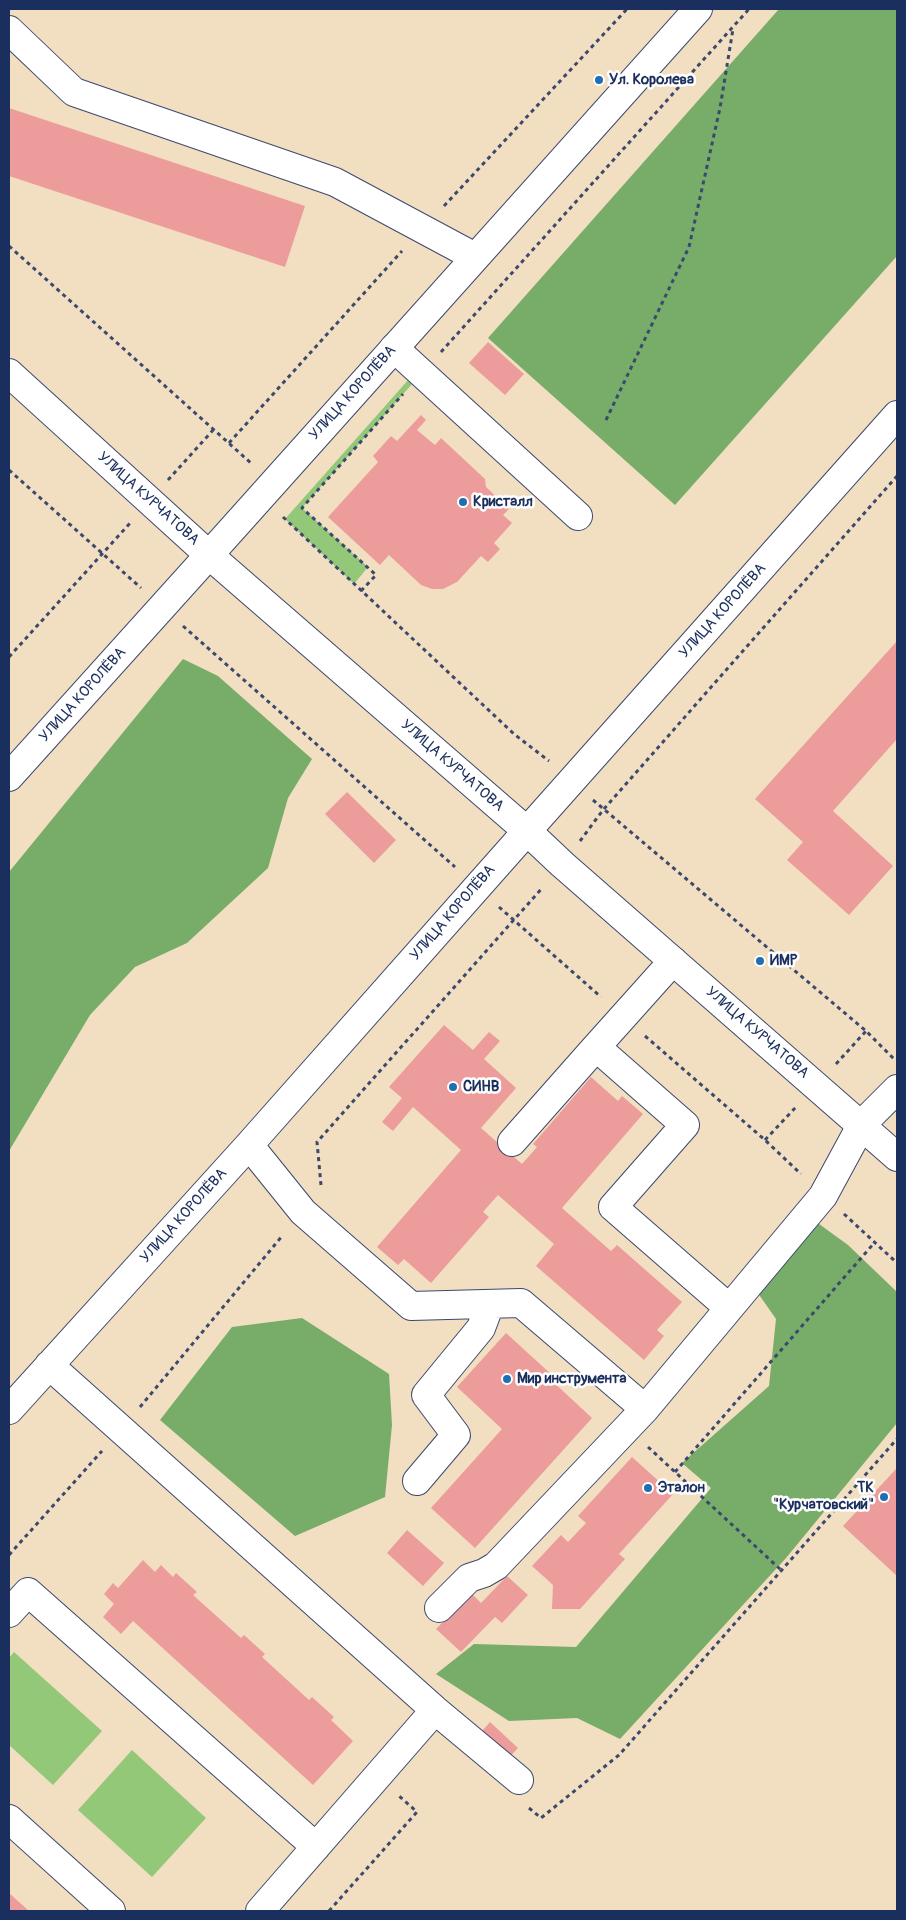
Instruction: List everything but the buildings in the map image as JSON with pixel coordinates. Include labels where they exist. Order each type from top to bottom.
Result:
[{"type":"main road","name":"УЛИЦА КОРОЛЁВА","points":[[9,777],[698,9]]},
{"type":"main road","points":[[9,30],[74,92],[335,182],[475,257]]},
{"type":"main road","points":[[394,348],[578,516]]},
{"type":"main road","name":"УЛИЦА КУРЧАТОВА","points":[[9,373],[209,555],[862,1124],[897,1157]]},
{"type":"main road","name":"УЛИЦА КОРОЛЁВА","points":[[9,1410],[249,1145],[897,415]]},
{"type":"main road","points":[[512,1142],[673,961]]},
{"type":"main road","points":[[596,1047],[685,1125],[613,1206],[729,1308]]},
{"type":"main road","points":[[439,1608],[469,1578],[484,1573],[496,1566],[636,1419],[823,1196],[862,1124],[897,1089]]},
{"type":"main road","points":[[249,1145],[303,1212],[411,1306],[521,1303],[636,1419]]},
{"type":"main road","points":[[417,1482],[456,1435],[426,1395],[482,1328],[490,1304]]},
{"type":"main road","points":[[49,1365],[120,1431],[435,1710],[519,1780]]},
{"type":"main road","points":[[9,1613],[28,1592],[316,1847]]},
{"type":"main road","points":[[260,1911],[435,1710]]},
{"type":"main road","points":[[9,1819],[111,1911]]},
{"type":"path","points":[[361,591],[376,575],[302,508],[749,9]]},
{"type":"path","points":[[606,420],[689,247],[720,108],[733,26]]},
{"type":"path","points":[[9,246],[250,461],[266,491],[285,519],[514,734],[572,780],[603,810],[866,1031],[897,1062]]},
{"type":"path","points":[[9,470],[514,921],[765,1140],[823,1196],[897,1262]]},
{"type":"path","points":[[9,1555],[120,1431],[321,1192],[317,1142],[514,921],[562,864],[603,810],[897,476]]},
{"type":"path","points":[[9,657],[104,554]]},
{"type":"path","points":[[675,1472],[875,1242]]},
{"type":"path","points":[[636,1419],[675,1472],[782,1570]]},
{"type":"path","points":[[526,1806],[541,1818],[619,1755],[897,1439]]},
{"type":"path","points":[[329,1911],[417,1812],[377,1777]]},
{"type":"green space","points":[[779,9],[897,9],[897,256],[675,505],[488,338]]},
{"type":"green space","points":[[409,379],[413,383],[302,508],[368,567],[354,584],[285,519]]},
{"type":"green space","points":[[183,659],[218,676],[312,759],[288,798],[268,868],[187,943],[135,967],[90,1015],[9,1151],[9,872]]},
{"type":"green space","points":[[815,1221],[848,1245],[897,1292],[897,1423],[786,1558],[620,1739],[577,1718],[509,1721],[436,1674],[474,1644],[576,1647],[711,1488],[682,1463],[769,1386],[776,1319],[753,1286]]},
{"type":"green space","points":[[302,1318],[389,1374],[392,1425],[385,1497],[295,1536],[160,1420],[232,1327]]},
{"type":"green space","points":[[14,1652],[102,1731],[53,1785],[9,1745],[9,1658]]},
{"type":"green space","points":[[132,1750],[206,1818],[152,1877],[78,1810]]},
{"type":"place","name":"Ул. Королева","points":[[599,80]]},
{"type":"place","name":"Кристалл","points":[[463,502]]},
{"type":"place","name":"ИМР","points":[[760,961]]},
{"type":"place","name":"СИНВ","points":[[453,1087]]},
{"type":"place","name":"Мир инструмента","points":[[507,1379]]},
{"type":"place","name":"Эталон","points":[[648,1488]]},
{"type":"place","name":"ТК \"Курчатовский\"","points":[[884,1497]]}]
